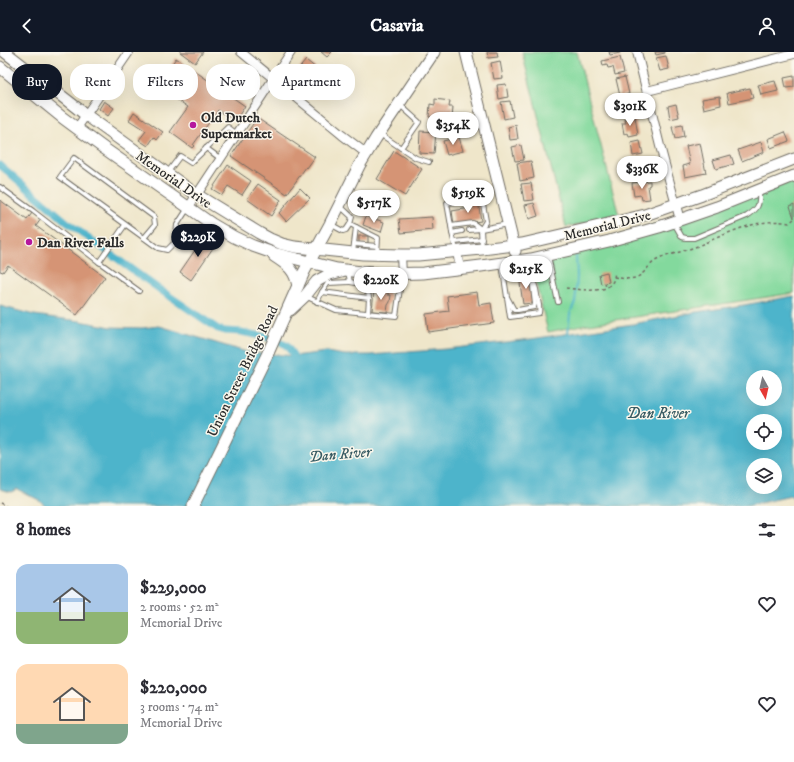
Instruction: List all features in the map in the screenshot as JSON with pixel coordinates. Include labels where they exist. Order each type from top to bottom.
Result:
[{"type":"main road","name":"Memorial Drive","points":[[5,52],[86,116],[197,195],[270,239],[295,247],[377,250],[401,255],[418,255],[456,247],[482,244],[513,245],[595,228],[645,215],[676,205],[794,159]]},
{"type":"main road","name":"Union Street Bridge Road","points":[[193,506],[286,314],[309,263],[340,206],[359,166],[379,133],[434,52]]},
{"type":"main road","points":[[466,52],[513,245],[520,260]]},
{"type":"main road","name":"Memorial Drive","points":[[0,67],[77,128],[212,224],[253,246],[348,274],[423,274],[548,255],[615,239],[677,221],[717,207],[794,176]]},
{"type":"main road","points":[[266,250],[288,265],[293,271],[298,286]]},
{"type":"main road","points":[[286,314],[323,276],[330,274],[348,274]]},
{"type":"street","points":[[77,128],[129,52]]},
{"type":"street","points":[[241,52],[268,74]]},
{"type":"street","points":[[283,64],[291,52]]},
{"type":"street","points":[[637,52],[676,205],[677,221]]},
{"type":"street","points":[[647,91],[794,54]]},
{"type":"street","points":[[188,208],[268,86]]},
{"type":"street","points":[[300,100],[367,154]]},
{"type":"street","points":[[456,247],[460,269]]},
{"type":"street","points":[[401,255],[402,274]]},
{"type":"lane","points":[[399,104],[419,122],[402,148]]},
{"type":"lane","points":[[167,174],[180,156],[191,163],[228,127],[237,134]]},
{"type":"lane","points":[[379,133],[416,158],[429,162]]},
{"type":"lane","points":[[206,148],[220,159]]},
{"type":"lane","points":[[144,238],[155,225],[154,217],[74,158],[60,177],[125,225],[158,248],[167,250],[175,242],[177,225],[188,208]]},
{"type":"lane","points":[[0,187],[139,291]]},
{"type":"lane","points":[[677,221],[682,237],[694,238],[754,212],[760,201],[759,190]]},
{"type":"lane","points":[[456,247],[447,203],[482,198],[486,221],[481,228],[482,244]]},
{"type":"lane","points":[[330,224],[343,231],[346,230],[350,224],[352,217],[340,206]]},
{"type":"lane","points":[[451,226],[473,223],[481,228]]},
{"type":"lane","points":[[350,224],[378,238],[377,250]]},
{"type":"lane","points":[[469,230],[508,224]]},
{"type":"lane","points":[[99,262],[125,225]]},
{"type":"lane","points":[[353,249],[356,227]]},
{"type":"lane","points":[[452,233],[462,231]]},
{"type":"lane","points":[[548,255],[558,302]]},
{"type":"lane","points":[[502,263],[510,317],[539,313],[540,306],[537,289],[532,276],[520,260]]},
{"type":"lane","points":[[317,302],[328,283],[348,274],[367,285],[369,298],[368,313]]},
{"type":"lane","points":[[305,296],[336,310],[396,316],[402,274]]},
{"type":"lane","points":[[506,295],[514,310],[534,307],[536,304],[532,276]]},
{"type":"lane","points":[[322,292],[369,298]]},
{"type":"path","points":[[614,277],[628,279],[634,278],[639,276],[656,261],[673,253],[694,248],[750,225],[772,222],[789,223],[794,219]]},
{"type":"path","points":[[566,288],[599,290],[606,288],[612,283],[615,272]]},
{"type":"path","points":[[605,283],[606,288]]},
{"type":"path","points":[[0,503],[6,506]]},
{"type":"green space","points":[[522,52],[577,52],[619,216],[566,227]]},
{"type":"green space","points":[[794,181],[794,293],[582,325],[548,332],[531,263]]},
{"type":"water","name":"Dan River","points":[[794,296],[794,499],[791,496],[746,506],[46,506],[39,500],[17,489],[11,492],[0,489],[0,306],[34,315],[111,327],[142,328],[159,326],[246,352],[294,356],[326,352],[345,355],[371,355],[446,349],[531,339],[633,324]]},
{"type":"building","points":[[180,52],[203,52],[195,63]]},
{"type":"building","points":[[321,52],[332,52],[327,57]]},
{"type":"building","points":[[487,52],[497,52],[498,57],[488,58]]},
{"type":"building","points":[[609,52],[620,52],[620,53],[610,55]]},
{"type":"building","points":[[655,52],[665,52],[665,53],[656,55]]},
{"type":"building","points":[[666,56],[669,69],[660,71],[656,58]]},
{"type":"building","points":[[620,57],[624,73],[615,75],[613,67],[608,68],[607,65],[603,66],[602,61]]},
{"type":"building","points":[[176,58],[185,64],[172,64]]},
{"type":"building","points":[[306,60],[311,64],[303,64]]},
{"type":"building","points":[[500,61],[503,78],[494,79],[491,63]]},
{"type":"building","points":[[198,73],[206,79],[206,100],[236,100],[245,106],[235,121],[218,110],[192,148],[170,132],[188,107],[178,100],[198,100]]},
{"type":"building","points":[[794,76],[794,87],[786,88],[784,78]]},
{"type":"building","points":[[625,77],[629,94],[620,96],[616,79]]},
{"type":"building","points":[[775,81],[778,91],[761,95],[758,85]]},
{"type":"building","points":[[506,84],[508,97],[499,99],[497,85]]},
{"type":"building","points":[[750,88],[753,98],[729,103],[727,93]]},
{"type":"building","points":[[720,96],[721,105],[704,109],[702,99]]},
{"type":"building","points":[[435,99],[450,101],[449,107],[453,107],[452,119],[429,117],[430,104],[435,105]]},
{"type":"building","points":[[629,100],[632,113],[622,114],[621,107],[617,108],[616,102]]},
{"type":"building","points":[[104,101],[114,108],[108,116],[99,109]]},
{"type":"building","points":[[510,101],[513,117],[504,119],[501,102]]},
{"type":"building","points":[[676,104],[679,117],[670,119],[668,106]]},
{"type":"building","points":[[134,112],[163,132],[157,140],[154,137],[148,146],[139,140],[146,131],[129,120]]},
{"type":"building","points":[[635,117],[638,135],[629,137],[628,133],[624,134],[622,123],[626,123],[625,119]]},
{"type":"building","points":[[257,118],[315,157],[287,194],[231,156]]},
{"type":"building","points":[[516,125],[518,139],[510,140],[508,127]]},
{"type":"building","points":[[682,125],[684,137],[675,139],[672,127]]},
{"type":"building","points":[[420,131],[436,132],[434,154],[419,153]]},
{"type":"building","points":[[785,132],[789,141],[771,148],[768,139]]},
{"type":"building","points":[[459,137],[463,151],[447,155],[443,141]]},
{"type":"building","points":[[640,141],[643,154],[633,156],[631,143]]},
{"type":"building","points":[[761,142],[764,152],[742,161],[738,150]]},
{"type":"building","points":[[700,143],[706,173],[685,177],[683,166],[690,164],[686,146]]},
{"type":"building","points":[[521,145],[524,160],[515,161],[512,147]]},
{"type":"building","points":[[394,151],[422,169],[405,196],[377,179]]},
{"type":"building","points":[[731,155],[734,164],[716,169],[713,160]]},
{"type":"building","points":[[644,159],[647,176],[638,178],[635,161]]},
{"type":"building","points":[[531,161],[534,178],[520,181],[517,163]]},
{"type":"building","points":[[228,165],[251,181],[242,195],[228,186],[222,195],[212,189]]},
{"type":"building","points":[[650,181],[650,185],[648,186],[650,199],[642,200],[641,195],[634,196],[632,183]]},
{"type":"building","points":[[531,183],[534,200],[524,201],[521,184]]},
{"type":"building","points":[[258,184],[281,200],[271,216],[247,199]]},
{"type":"building","points":[[300,188],[310,198],[286,221],[279,213]]},
{"type":"building","name":"Dan River Falls","points":[[0,200],[27,220],[32,213],[41,219],[36,226],[105,277],[77,315],[8,265],[3,272],[0,271]]},
{"type":"building","points":[[478,200],[481,221],[454,225],[452,211],[470,208],[469,201]]},
{"type":"building","points":[[534,203],[538,216],[529,219],[525,205]]},
{"type":"building","points":[[794,204],[794,218],[790,206]]},
{"type":"building","points":[[366,216],[384,222],[381,232],[363,225]]},
{"type":"building","points":[[432,217],[433,230],[401,233],[399,219]]},
{"type":"building","points":[[359,236],[368,236],[368,243],[359,243]]},
{"type":"building","points":[[204,237],[215,245],[191,280],[180,272]]},
{"type":"building","points":[[607,272],[609,282],[601,284],[599,274]]},
{"type":"building","points":[[528,275],[533,303],[523,304],[519,276]]},
{"type":"building","points":[[374,291],[388,292],[388,295],[391,295],[387,312],[372,311]]},
{"type":"building","points":[[477,292],[479,305],[491,303],[494,323],[428,332],[426,314],[449,311],[447,296]]},
{"type":"waterway","points":[[0,165],[68,223],[159,289],[218,329],[266,337],[286,345],[294,356]]},
{"type":"waterway","points":[[568,333],[570,314],[575,302],[576,294],[576,256]]},
{"type":"place","name":"Old Dutch Supermarket","points":[[193,125]]},
{"type":"place","name":"Dan River Falls","points":[[29,242]]}]
